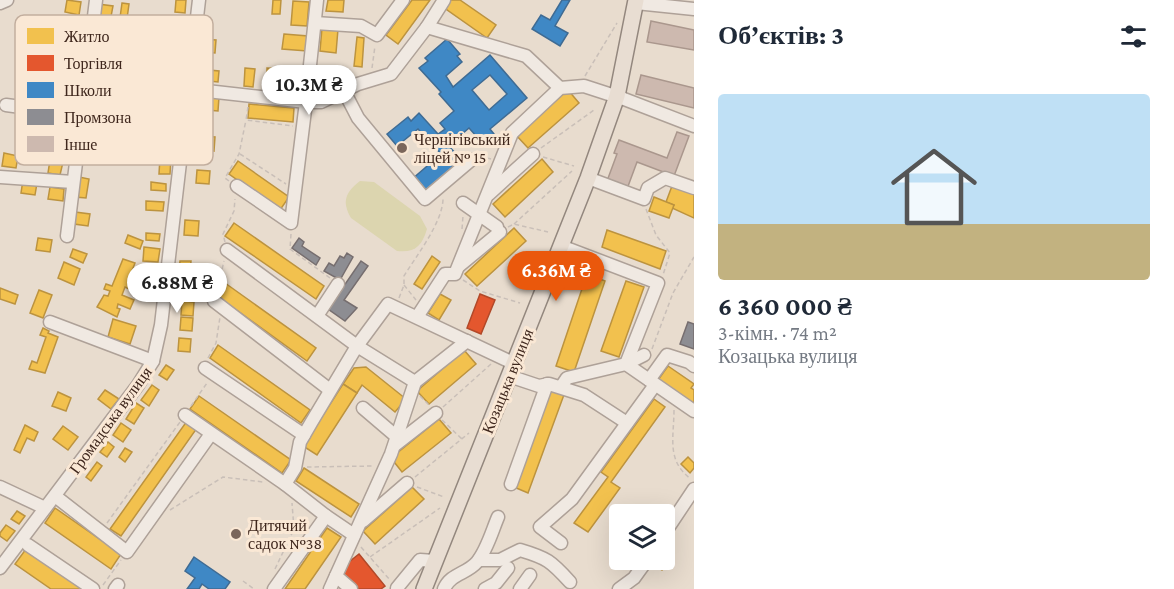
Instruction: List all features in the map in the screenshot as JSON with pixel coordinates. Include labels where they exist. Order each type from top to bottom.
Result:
[{"type":"main road","name":"Козацька вулиця","points":[[424,589],[588,178],[617,96],[636,2]]},
{"type":"street","points":[[0,3],[7,0]]},
{"type":"street","points":[[94,15],[96,0]]},
{"type":"street","name":"Громадська вулиця","points":[[197,15],[199,0]]},
{"type":"street","points":[[237,186],[291,223],[317,0]]},
{"type":"street","points":[[315,22],[361,26],[377,35],[403,0]]},
{"type":"street","points":[[213,91],[321,102],[391,74],[427,27],[444,0]]},
{"type":"street","points":[[636,2],[694,9]]},
{"type":"street","points":[[427,27],[526,56],[560,88]]},
{"type":"street","points":[[457,271],[512,133],[560,88],[585,86],[694,126]]},
{"type":"street","points":[[344,91],[357,118],[425,199],[471,160]]},
{"type":"street","points":[[6,105],[15,106]]},
{"type":"street","points":[[486,197],[533,154]]},
{"type":"street","points":[[68,236],[75,165]]},
{"type":"street","name":"Громадська вулиця","points":[[0,568],[138,385],[153,361],[161,325],[180,165]]},
{"type":"street","points":[[0,177],[73,182]]},
{"type":"street","points":[[588,178],[644,199],[648,188],[665,178],[693,184]]},
{"type":"street","points":[[420,313],[445,274],[457,271],[499,229],[463,203]]},
{"type":"street","points":[[561,246],[657,283],[626,364]]},
{"type":"street","points":[[227,250],[414,385]]},
{"type":"street","points":[[317,316],[338,284]]},
{"type":"street","points":[[217,303],[330,390]]},
{"type":"street","points":[[288,487],[300,442],[357,346],[388,304],[420,313],[539,386],[547,384],[584,395],[627,423]]},
{"type":"street","points":[[50,322],[153,361]]},
{"type":"street","points":[[330,589],[386,466],[414,385],[467,341]]},
{"type":"street","points":[[561,387],[567,378],[626,364],[644,355]]},
{"type":"street","points":[[561,543],[540,527],[572,499],[627,423],[667,355],[692,361]]},
{"type":"street","points":[[626,364],[650,384],[694,411]]},
{"type":"street","points":[[206,368],[304,435]]},
{"type":"street","points":[[511,483],[547,384]]},
{"type":"street","points":[[363,408],[396,441]]},
{"type":"street","points":[[396,441],[436,413]]},
{"type":"street","points":[[185,415],[326,516],[355,532]]},
{"type":"street","points":[[55,496],[127,552],[208,438]]},
{"type":"street","points":[[355,532],[407,483]]},
{"type":"street","points":[[0,488],[45,508]]},
{"type":"street","points":[[675,518],[694,489]]},
{"type":"street","points":[[274,589],[326,516]]},
{"type":"street","points":[[444,589],[447,582],[455,575],[479,560],[498,518]]},
{"type":"street","points":[[28,545],[93,589]]},
{"type":"street","points":[[479,560],[500,560],[520,550],[552,562],[570,582]]},
{"type":"street","points":[[397,588],[420,560],[434,561]]},
{"type":"street","points":[[485,589],[496,583],[508,567]]},
{"type":"street","points":[[619,589],[634,578],[640,570]]},
{"type":"street","points":[[520,589],[530,575]]},
{"type":"street","points":[[336,576],[351,589]]},
{"type":"path","points":[[578,87],[617,23]]},
{"type":"path","points":[[369,81],[377,35]]},
{"type":"path","points":[[101,532],[207,384],[206,368],[216,343],[220,321],[217,303],[227,250],[222,234],[234,211],[237,186],[225,178],[239,154],[249,95]]},
{"type":"path","points":[[533,154],[594,110]]},
{"type":"path","points":[[246,120],[303,127]]},
{"type":"path","points":[[239,154],[296,190]]},
{"type":"path","points":[[533,154],[574,166]]},
{"type":"path","points":[[471,160],[477,155],[501,161]]},
{"type":"path","points":[[499,229],[514,224],[572,171]]},
{"type":"path","points":[[396,308],[404,285],[404,276],[433,229],[443,205],[442,184]]},
{"type":"path","points":[[644,199],[656,235],[670,254],[664,274],[657,283]]},
{"type":"path","points":[[291,223],[290,249],[338,284]]},
{"type":"path","points":[[514,224],[548,232]]},
{"type":"path","points":[[644,355],[651,351],[673,293],[694,257]]},
{"type":"path","points":[[457,271],[480,291],[520,303]]},
{"type":"path","points":[[404,285],[420,313]]},
{"type":"path","points":[[436,413],[498,358]]},
{"type":"path","points":[[414,385],[436,413],[462,439]]},
{"type":"path","points":[[674,405],[674,456],[680,471],[694,481]]},
{"type":"path","points":[[407,483],[469,434]]},
{"type":"path","points":[[294,468],[386,466]]},
{"type":"path","points":[[166,512],[223,477],[264,482]]},
{"type":"path","points":[[274,572],[294,528],[288,487]]},
{"type":"path","points":[[370,557],[440,508]]},
{"type":"path","points":[[355,532],[370,557],[397,588]]},
{"type":"path","points":[[100,589],[127,552]]},
{"type":"path","points":[[243,581],[254,589]]},
{"type":"shaded area","points":[[360,181],[374,182],[420,216],[427,229],[423,240],[417,247],[409,251],[397,251],[351,218],[346,207],[346,197]]},
{"type":"building: Житло","points":[[67,0],[81,2],[79,15],[65,12]]},
{"type":"building: Житло","points":[[176,0],[186,0],[185,13],[175,12]]},
{"type":"building: Житло","points":[[273,0],[281,0],[280,14],[272,14]]},
{"type":"building: Житло","points":[[328,0],[344,0],[343,12],[326,11]]},
{"type":"building: Житло","points":[[412,0],[430,0],[398,44],[386,35]]},
{"type":"building: Житло","points":[[448,0],[460,0],[496,25],[487,38],[443,7]]},
{"type":"building: Житло","points":[[293,1],[309,2],[307,26],[291,25]]},
{"type":"building: Житло","points":[[122,3],[129,4],[128,15],[120,15]]},
{"type":"building: Житло","points":[[98,4],[113,6],[111,15],[96,15]]},
{"type":"building: Житло","points":[[322,28],[338,29],[336,53],[320,51]]},
{"type":"building: Житло","points":[[284,34],[308,36],[307,51],[282,49]]},
{"type":"building: Житло","points":[[357,37],[364,38],[362,67],[354,66]]},
{"type":"building: Житло","points":[[213,40],[216,40],[215,53],[213,53]]},
{"type":"building: Житло","points":[[245,68],[255,69],[253,87],[244,86]]},
{"type":"building: Житло","points":[[267,68],[283,69],[282,85],[267,84]]},
{"type":"building: Житло","points":[[213,70],[219,71],[218,82],[213,81]]},
{"type":"building: Житло","points":[[293,74],[303,75],[301,92],[292,92]]},
{"type":"building: Житло","points":[[568,90],[579,103],[528,148],[516,135]]},
{"type":"building: Житло","points":[[213,96],[219,97],[218,111],[213,111]]},
{"type":"building: Житло","points":[[249,104],[294,108],[293,122],[248,118]]},
{"type":"building: Житло","points":[[4,153],[15,155],[16,168],[2,166]]},
{"type":"building: Житло","points":[[542,159],[553,172],[505,217],[493,204]]},
{"type":"building: Житло","points":[[238,161],[289,197],[280,210],[229,174]]},
{"type":"building: Житло","points":[[49,165],[62,165],[60,175],[48,173]]},
{"type":"building: Житло","points":[[160,165],[171,165],[170,174],[159,174]]},
{"type":"building: Житло","points":[[197,170],[210,171],[209,184],[196,183]]},
{"type":"building: Житло","points":[[79,177],[89,179],[86,198],[75,197]]},
{"type":"building: Житло","points":[[23,180],[37,183],[35,195],[21,193]]},
{"type":"building: Житло","points":[[151,182],[166,184],[166,191],[151,190]]},
{"type":"building: Житло","points":[[672,186],[694,194],[694,218],[672,208],[674,205],[666,202]]},
{"type":"building: Житло","points":[[50,187],[64,189],[63,201],[48,199]]},
{"type":"building: Житло","points":[[654,197],[674,205],[669,218],[649,211]]},
{"type":"building: Житло","points":[[146,201],[164,202],[163,211],[146,210]]},
{"type":"building: Житло","points":[[75,212],[90,214],[88,226],[74,224]]},
{"type":"building: Житло","points":[[185,220],[199,221],[198,236],[184,235]]},
{"type":"building: Житло","points":[[234,223],[324,286],[316,299],[225,236]]},
{"type":"building: Житло","points":[[514,228],[526,241],[477,286],[465,274]]},
{"type":"building: Житло","points":[[607,230],[666,251],[660,269],[602,247]]},
{"type":"building: Житло","points":[[146,233],[160,234],[159,241],[146,240]]},
{"type":"building: Житло","points":[[128,235],[143,241],[140,249],[125,243]]},
{"type":"building: Житло","points":[[38,238],[52,240],[50,252],[36,250]]},
{"type":"building: Житло","points":[[144,247],[160,249],[158,262],[143,261]]},
{"type":"building: Житло","points":[[73,249],[87,254],[83,263],[70,257]]},
{"type":"building: Житло","points":[[432,256],[440,262],[422,289],[414,284]]},
{"type":"building: Житло","points":[[123,259],[135,263],[128,281],[133,283],[131,290],[125,287],[122,295],[134,300],[130,309],[118,304],[117,308],[120,309],[117,317],[97,307],[104,295],[108,296],[110,291],[104,289],[106,284],[112,286]]},
{"type":"building: Житло","points":[[180,261],[191,261],[190,273],[179,272]]},
{"type":"building: Житло","points":[[64,262],[80,269],[74,285],[58,278]]},
{"type":"building: Житло","points":[[587,274],[605,281],[574,372],[556,366]]},
{"type":"building: Житло","points":[[179,278],[189,278],[188,291],[178,290]]},
{"type":"building: Житло","points":[[626,281],[644,287],[619,357],[601,351]]},
{"type":"building: Житло","points":[[225,283],[316,348],[307,361],[217,296]]},
{"type":"building: Житло","points":[[0,288],[18,295],[15,304],[0,299]]},
{"type":"building: Житло","points":[[39,290],[52,295],[43,318],[30,313]]},
{"type":"building: Житло","points":[[440,294],[451,300],[439,320],[428,313]]},
{"type":"building: Житло","points":[[182,301],[194,302],[193,316],[181,315]]},
{"type":"building: Житло","points":[[181,317],[193,318],[192,331],[180,330]]},
{"type":"building: Житло","points":[[113,319],[136,326],[130,344],[108,337]]},
{"type":"building: Житло","points":[[43,328],[58,337],[45,373],[29,369],[32,361],[37,363],[46,337],[40,335]]},
{"type":"building: Житло","points":[[179,338],[191,339],[190,352],[178,351]]},
{"type":"building: Житло","points":[[218,345],[310,410],[301,423],[210,358]]},
{"type":"building: Житло","points":[[464,350],[476,364],[429,404],[417,391]]},
{"type":"building: Житло","points":[[166,365],[174,370],[167,380],[159,375]]},
{"type":"building: Житло","points":[[668,366],[694,384],[691,388],[694,390],[694,407],[658,380]]},
{"type":"building: Житло","points":[[366,367],[406,399],[395,412],[362,385],[357,393],[343,384],[354,368]]},
{"type":"building: Житло","points":[[343,384],[357,393],[317,455],[303,446]]},
{"type":"building: Житло","points":[[152,385],[159,390],[149,406],[141,400]]},
{"type":"building: Житло","points":[[550,386],[565,392],[528,493],[514,487]]},
{"type":"building: Житло","points":[[105,390],[119,399],[111,409],[98,399]]},
{"type":"building: Житло","points":[[58,392],[71,398],[66,411],[52,406]]},
{"type":"building: Житло","points":[[199,396],[291,460],[282,473],[190,409]]},
{"type":"building: Житло","points":[[654,399],[665,407],[611,482],[620,488],[588,532],[574,523],[608,477],[601,472]]},
{"type":"building: Житло","points":[[136,403],[144,408],[134,424],[126,419]]},
{"type":"building: Житло","points":[[439,419],[451,433],[402,472],[391,458]]},
{"type":"building: Житло","points":[[187,421],[197,428],[121,536],[110,529]]},
{"type":"building: Житло","points":[[121,423],[131,430],[123,442],[113,435]]},
{"type":"building: Житло","points":[[25,425],[38,432],[34,441],[27,438],[20,453],[14,450]]},
{"type":"building: Житло","points":[[63,426],[78,437],[68,450],[53,439]]},
{"type":"building: Житло","points":[[108,442],[114,447],[107,457],[100,452]]},
{"type":"building: Житло","points":[[125,448],[132,452],[125,462],[119,457]]},
{"type":"building: Житло","points":[[688,457],[694,463],[694,468],[690,473],[681,464]]},
{"type":"building: Житло","points":[[97,462],[102,466],[91,481],[86,477]]},
{"type":"building: Житло","points":[[304,468],[359,504],[351,517],[296,481]]},
{"type":"building: Житло","points":[[412,487],[424,499],[375,544],[363,531]]},
{"type":"building: Житло","points":[[55,508],[121,554],[111,569],[45,523]]},
{"type":"building: Житло","points":[[17,511],[25,516],[19,524],[11,519]]},
{"type":"building: Житло","points":[[6,525],[15,531],[7,541],[0,536]]},
{"type":"building: Житло","points":[[327,528],[341,537],[305,589],[285,589]]},
{"type":"building: Житло","points":[[26,549],[83,589],[51,589],[15,564]]},
{"type":"building: Торгівля","points":[[480,294],[495,300],[481,334],[467,328]]},
{"type":"building: Торгівля","points":[[359,554],[385,586],[381,589],[359,589],[346,580],[339,570]]},
{"type":"building: Школи","points":[[562,0],[570,0],[555,26],[568,33],[560,46],[532,29],[541,15],[550,20]]},
{"type":"building: Школи","points":[[447,39],[460,54],[457,56],[462,62],[446,76],[453,87],[490,55],[527,98],[490,129],[498,139],[492,145],[489,142],[485,146],[469,128],[454,141],[449,135],[443,140],[459,157],[450,164],[455,169],[425,195],[411,180],[441,154],[418,129],[397,146],[387,134],[408,117],[411,121],[419,113],[438,134],[445,129],[440,123],[454,111],[439,94],[441,92],[419,68],[428,61],[425,58]],"holes":[[[490,75],[507,94],[489,110],[472,90]]]},
{"type":"building: Школи","points":[[194,557],[230,582],[225,589],[209,589],[202,584],[199,589],[187,589],[195,578],[185,571]]},
{"type":"building: Промзона","points":[[299,238],[304,242],[302,246],[320,258],[316,265],[292,248]]},
{"type":"building: Промзона","points":[[347,253],[353,257],[340,280],[324,271],[329,263],[334,266],[340,256],[344,258]]},
{"type":"building: Промзона","points":[[361,261],[368,266],[344,300],[357,308],[345,321],[328,309]]},
{"type":"building: Промзона","points":[[688,322],[694,324],[694,349],[680,344]]},
{"type":"building: Інше","points":[[651,21],[694,30],[694,50],[647,42]]},
{"type":"building: Інше","points":[[641,75],[694,88],[694,108],[636,94]]},
{"type":"building: Інше","points":[[677,132],[689,136],[674,176],[637,162],[627,189],[607,181],[617,154],[614,153],[619,140],[667,158]]},
{"type":"place","name":"Чернігівський ліцей № 15","points":[[402,148]]},
{"type":"place","name":"Дитячий садок №38","points":[[236,534]]}]
